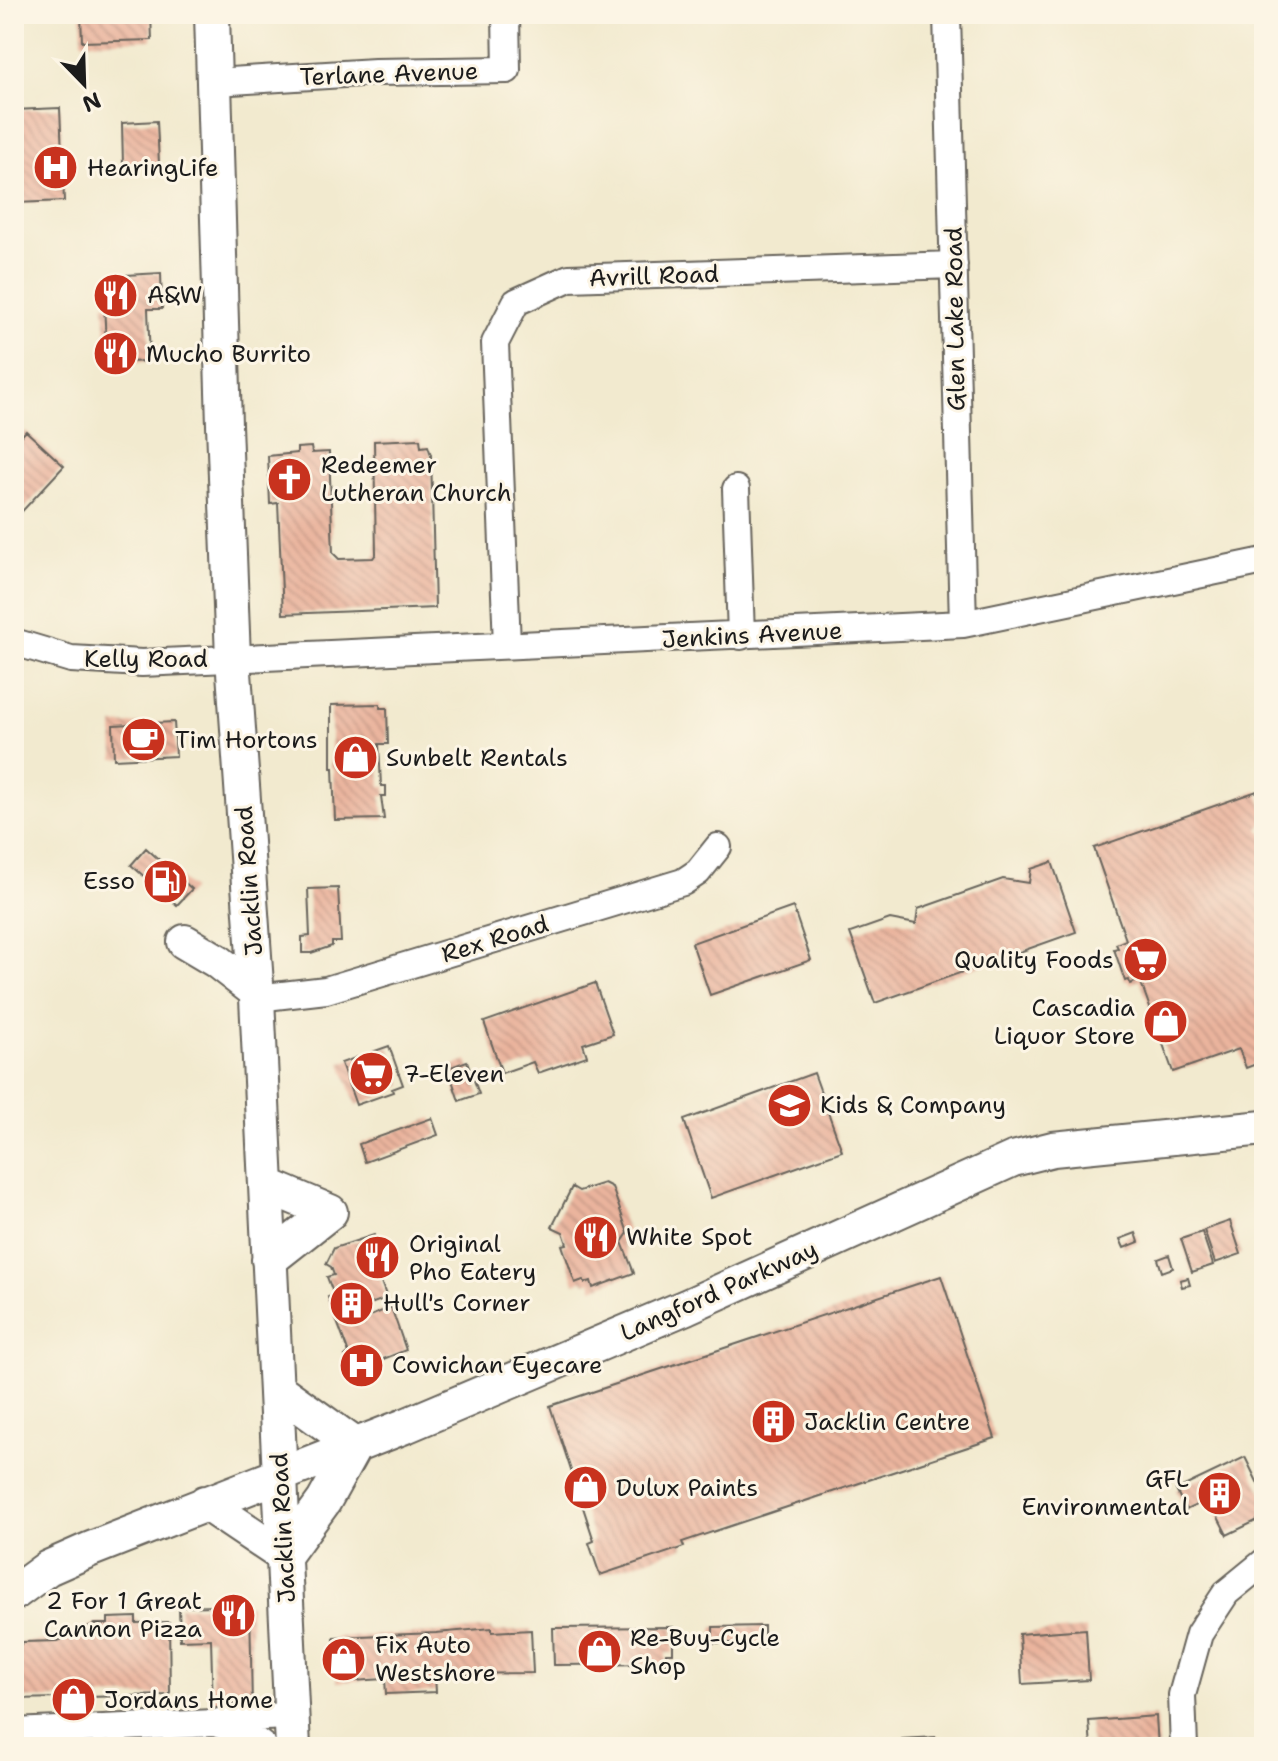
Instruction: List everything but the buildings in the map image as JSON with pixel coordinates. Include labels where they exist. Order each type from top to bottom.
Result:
[{"type":"main road","name":"Jacklin Road","points":[[212,14],[233,658],[257,995],[292,1731]]},
{"type":"main road","points":[[251,924],[185,942],[217,961],[257,995]]},
{"type":"main road","name":"Langford Parkway","points":[[14,1593],[48,1568],[76,1555],[355,1445],[686,1307],[1013,1159],[1053,1149],[1264,1128]]},
{"type":"main road","points":[[266,1185],[330,1212],[269,1260]]},
{"type":"main road","points":[[205,1503],[284,1556],[324,1501],[355,1445],[277,1389]]},
{"type":"street","name":"Terlane Avenue","points":[[215,82],[375,72],[507,70],[506,14]]},
{"type":"street","name":"Glen Lake Road","points":[[947,14],[963,624]]},
{"type":"street","name":"Avrill Road","points":[[507,645],[495,343],[516,302],[569,278],[954,265]]},
{"type":"street","points":[[736,489],[741,636]]},
{"type":"street","name":"Jenkins Avenue","points":[[233,658],[963,624],[1264,561]]},
{"type":"street","name":"Kelly Road","points":[[14,642],[71,659],[142,663],[233,658]]},
{"type":"street","name":"Rex Road","points":[[257,995],[326,990],[683,882],[698,872],[718,847]]},
{"type":"street","points":[[1184,1747],[1182,1695],[1199,1634],[1226,1593],[1264,1562]]},
{"type":"street","points":[[14,1732],[215,1723],[235,1718],[292,1731]]},
{"type":"street","points":[[215,1723],[246,1733],[264,1747]]},
{"type":"place","name":"HearingLife","points":[[56,168]]},
{"type":"place","name":"A&W","points":[[116,295]]},
{"type":"place","name":"Mucho Burrito","points":[[115,354]]},
{"type":"place","name":"Redeemer Lutheran Church","points":[[290,479]]},
{"type":"place","name":"Tim Hortons","points":[[144,740]]},
{"type":"place","name":"Sunbelt Rentals","points":[[355,758]]},
{"type":"place","name":"Esso","points":[[166,881]]},
{"type":"place","name":"Quality Foods","points":[[1145,960]]},
{"type":"place","name":"Cascadia Liquor Store","points":[[1166,1022]]},
{"type":"place","name":"7-Eleven","points":[[372,1074]]},
{"type":"place","name":"Kids & Company","points":[[789,1105]]},
{"type":"place","name":"White Spot","points":[[595,1237]]},
{"type":"place","name":"Original Pho Eatery","points":[[378,1258]]},
{"type":"place","name":"Hull's Corner","points":[[352,1303]]},
{"type":"place","name":"Cowichan Eyecare","points":[[361,1365]]},
{"type":"place","name":"Jacklin Centre","points":[[773,1422]]},
{"type":"place","name":"Dulux Paints","points":[[585,1488]]},
{"type":"place","name":"GFL Environmental","points":[[1220,1493]]},
{"type":"place","name":"2 For 1 Great Cannon Pizza","points":[[233,1615]]},
{"type":"place","name":"Re-Buy-Cycle Shop","points":[[599,1652]]},
{"type":"place","name":"Fix Auto Westshore","points":[[344,1659]]},
{"type":"place","name":"Jordans Home","points":[[73,1700]]}]
